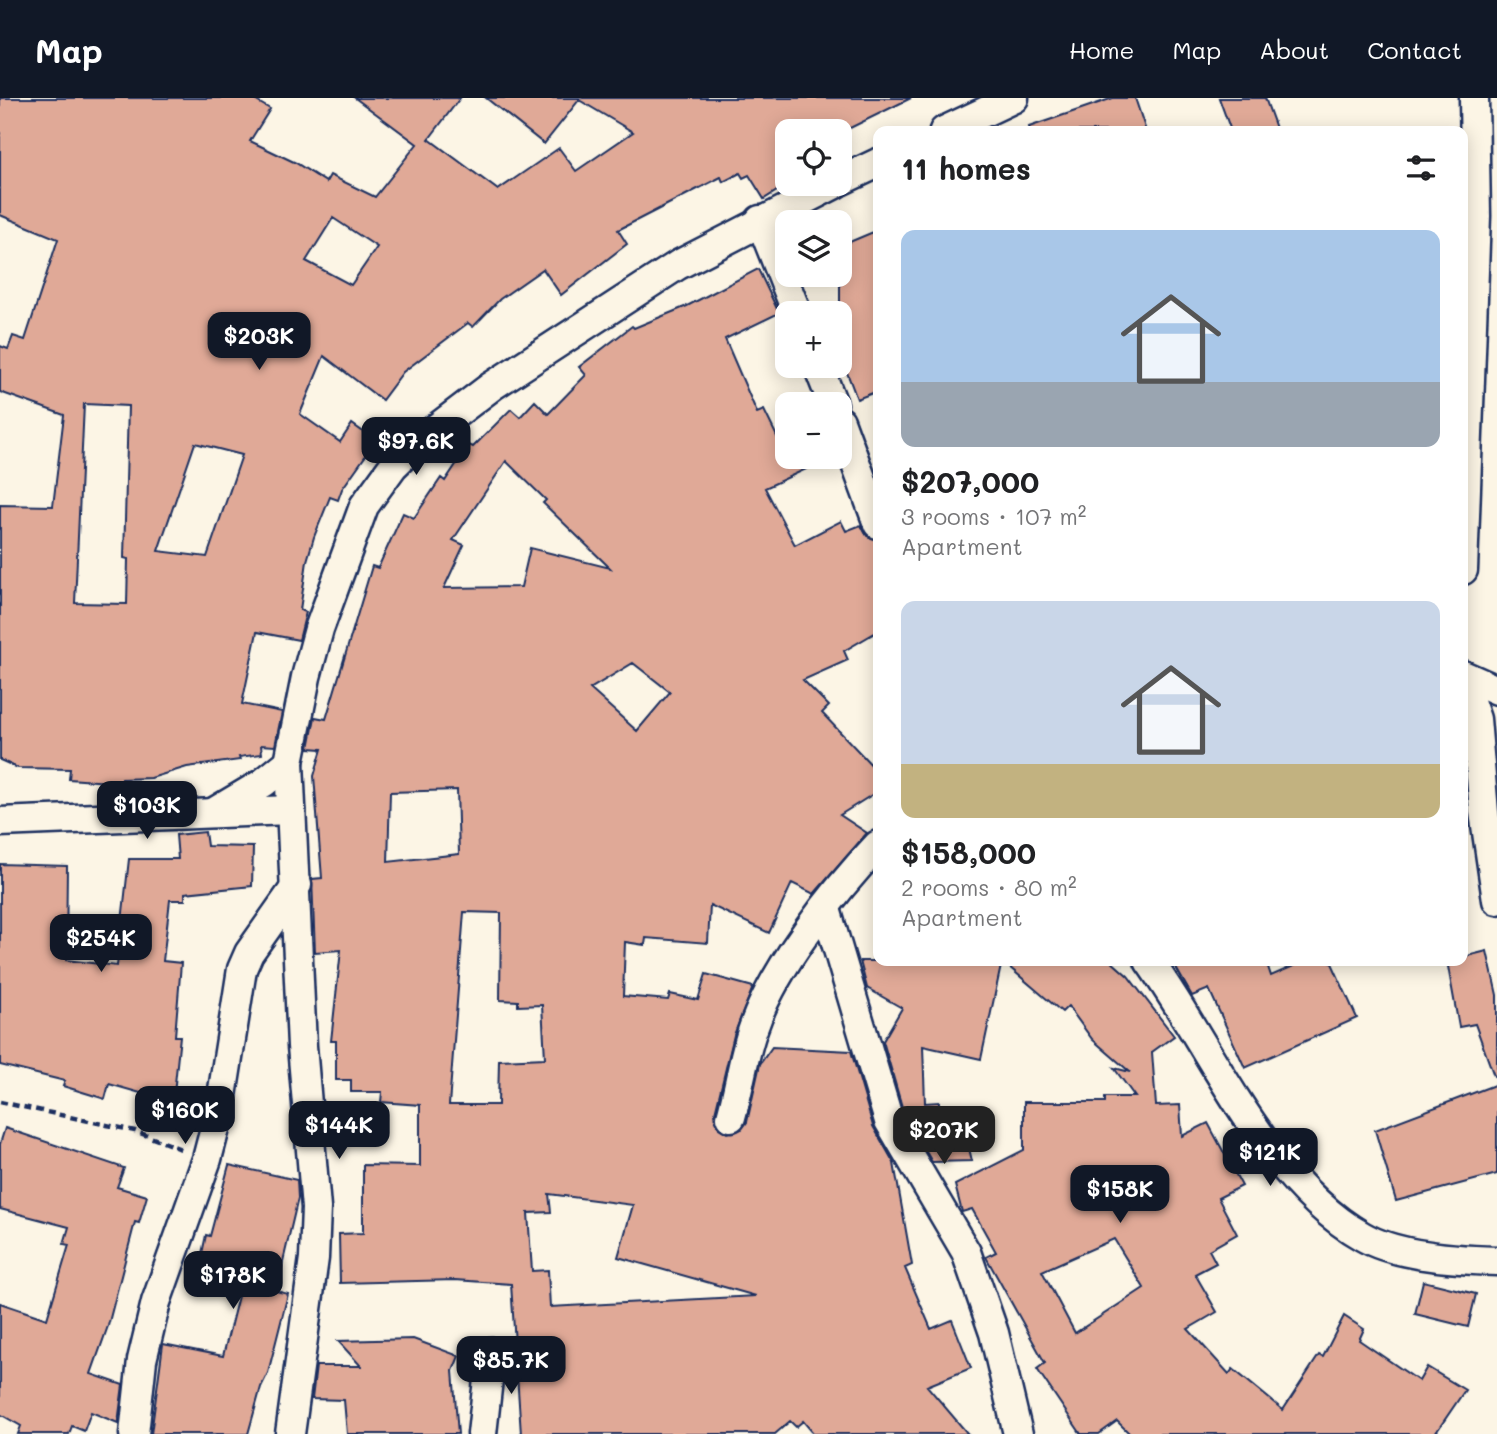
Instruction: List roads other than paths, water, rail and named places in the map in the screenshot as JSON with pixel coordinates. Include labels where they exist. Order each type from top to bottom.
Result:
[{"type":"street","points":[[955,126],[1014,98]]},
{"type":"street","points":[[1468,434],[1476,216],[1474,98]]},
{"type":"street","points":[[852,175],[873,165]]},
{"type":"street","points":[[290,1434],[314,1258],[316,1208],[302,1045],[297,885],[289,762],[306,677],[351,537],[364,506],[393,466],[417,443],[492,386],[678,265],[810,196]]},
{"type":"street","points":[[760,220],[792,301]]},
{"type":"street","points":[[852,454],[873,510]]},
{"type":"street","points":[[1468,677],[1497,690]]},
{"type":"street","points":[[1468,696],[1476,719],[1484,812],[1497,900]]},
{"type":"street","points":[[213,813],[263,783],[289,762]]},
{"type":"street","points":[[0,822],[291,810]]},
{"type":"street","points":[[731,1117],[752,1030],[774,981],[846,879],[873,850]]},
{"type":"street","points":[[134,1434],[142,1360],[156,1302],[207,1159],[220,1109],[242,970],[249,953],[297,885]]},
{"type":"street","points":[[826,909],[889,1121],[966,1252],[994,1333],[1018,1434]]},
{"type":"street","points":[[1152,966],[1273,1155],[1318,1202],[1363,1237],[1409,1252],[1497,1261]]},
{"type":"street","points":[[482,1434],[491,1352]]}]
